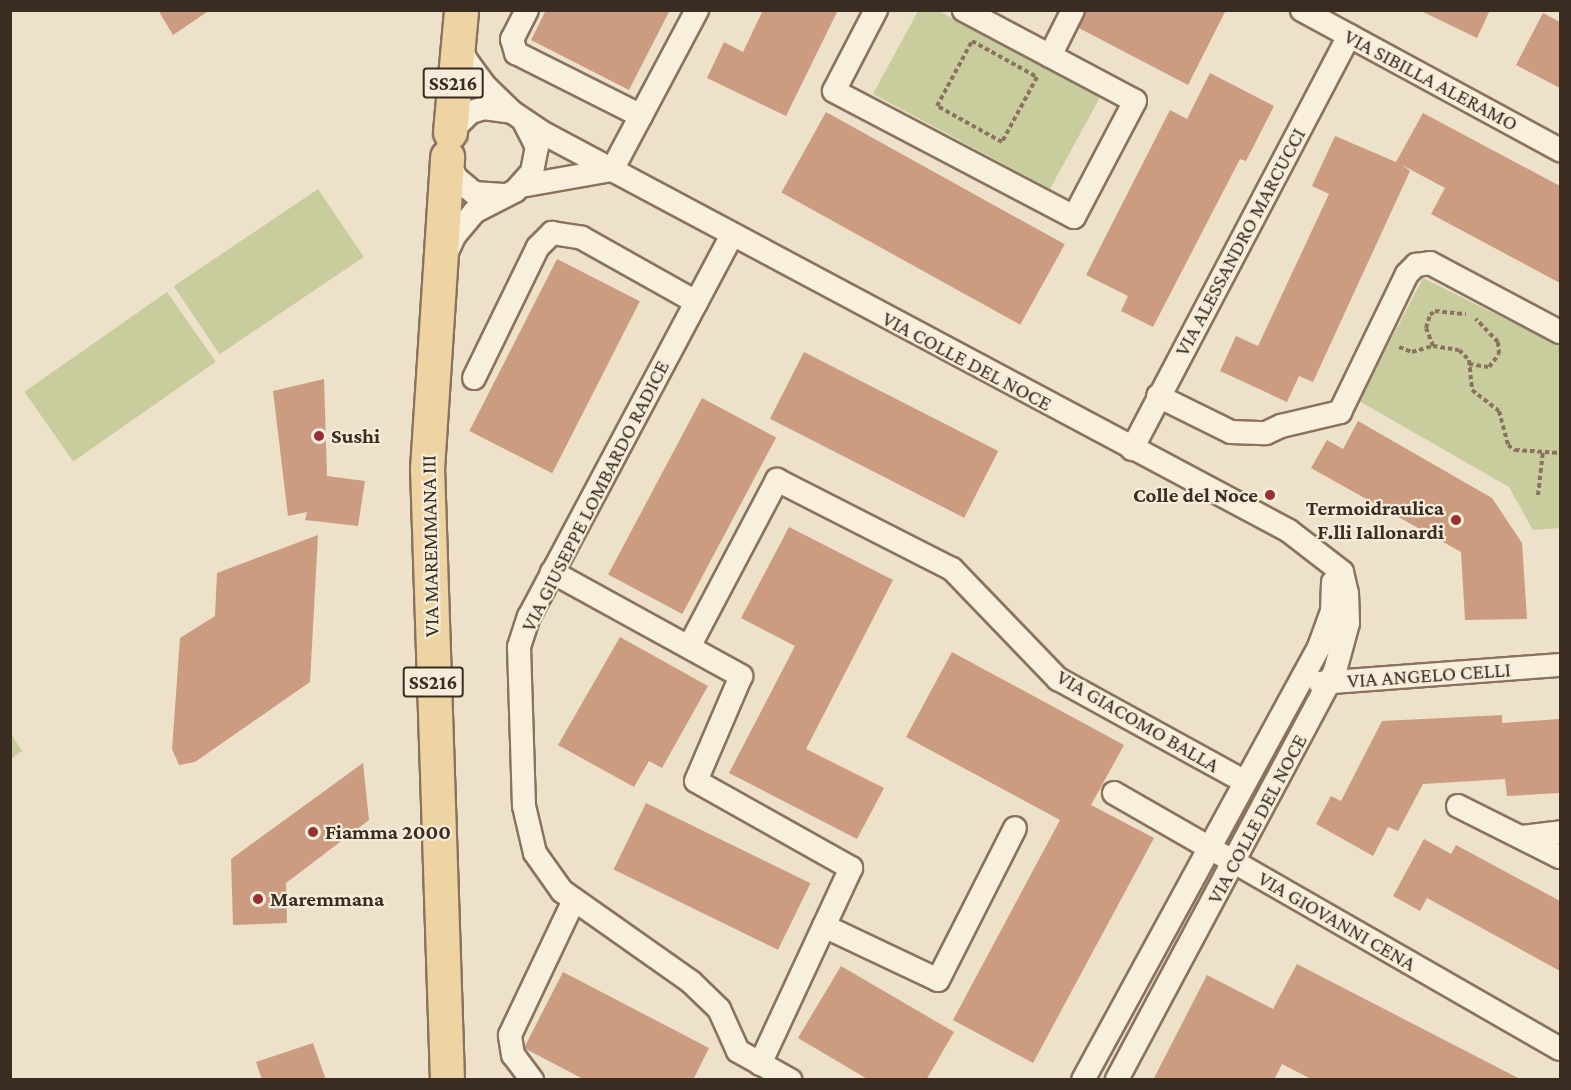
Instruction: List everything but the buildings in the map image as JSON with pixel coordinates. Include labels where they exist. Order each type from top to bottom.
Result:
[{"type":"main road","name":"VIA MAREMMANA III","points":[[447,1080],[427,469],[436,285],[459,23]]},
{"type":"street","points":[[527,10],[512,39],[516,53],[641,116]]},
{"type":"street","points":[[449,144],[450,168],[464,187],[485,196],[612,170],[697,10]]},
{"type":"street","points":[[876,10],[834,91],[1074,217],[1135,101],[1050,56],[978,14]]},
{"type":"street","points":[[1050,56],[1073,10]]},
{"type":"street","name":"VIA SIBILLA ALERAMO","points":[[1302,10],[1560,150]]},
{"type":"street","name":"VIA COLLE DEL NOCE","points":[[459,23],[465,60],[534,136],[537,154],[532,172],[514,190]]},
{"type":"street","name":"VIA ALESSANDRO MARCUCCI","points":[[1132,449],[1349,36]]},
{"type":"street","name":"VIA COLLE DEL NOCE","points":[[449,144],[471,112],[484,108],[518,116],[732,235],[1289,531],[1321,553],[1342,572],[1347,593],[1348,623],[1330,682],[1117,1080]]},
{"type":"street","points":[[436,285],[455,235],[474,212],[514,190]]},
{"type":"street","points":[[474,378],[538,247],[552,233],[582,238],[696,302]]},
{"type":"street","name":"VIA GIUSEPPE LOMBARDO RADICE","points":[[732,235],[529,616],[519,646],[524,806],[535,853],[550,878],[574,900],[691,982],[719,1009],[738,1051],[790,1080]]},
{"type":"street","points":[[1158,396],[1231,432],[1266,433],[1281,426],[1328,417],[1340,412],[1407,274],[1416,265],[1430,263],[1560,332]]},
{"type":"street","name":"VIA GIACOMO BALLA","points":[[689,647],[777,480],[951,569],[1058,679],[1245,783]]},
{"type":"street","name":"VIA COLLE DEL NOCE","points":[[1083,1080],[1319,648],[1332,611],[1332,578],[1321,553]]},
{"type":"street","points":[[552,572],[741,676],[696,781],[851,868],[760,1064]]},
{"type":"street","name":"VIA ANGELO CELLI","points":[[1298,684],[1560,665]]},
{"type":"street","name":"VIA GIOVANNI CENA","points":[[1114,793],[1560,1049]]},
{"type":"street","points":[[1458,806],[1560,857]]},
{"type":"street","points":[[824,926],[938,980],[1015,828]]},
{"type":"street","points":[[1522,837],[1560,832]]},
{"type":"street","points":[[532,1080],[513,1055],[510,1035],[574,900]]},
{"type":"path","points":[[972,42],[1037,77],[1002,141],[937,106],[972,42]]},
{"type":"path","points":[[1433,346],[1426,328],[1430,315],[1435,311],[1468,314],[1499,345],[1498,358],[1489,367],[1469,363]]},
{"type":"path","points":[[1377,336],[1412,352],[1433,346],[1459,350],[1469,363],[1472,390],[1499,411],[1508,445],[1515,450],[1560,453]]},
{"type":"path","points":[[1538,495],[1543,451]]},
{"type":"green space","points":[[918,11],[939,11],[1100,97],[1050,189],[873,94]]},
{"type":"green space","points":[[318,189],[364,257],[220,354],[174,286]]},
{"type":"green space","points":[[1423,278],[1560,346],[1560,528],[1533,530],[1509,487],[1359,401]]},
{"type":"green space","points":[[167,292],[216,362],[73,461],[24,392]]},
{"type":"green space","points":[[11,734],[22,751],[10,759]]},
{"type":"place","name":"Sushi","points":[[319,436]]},
{"type":"place","name":"Colle del Noce","points":[[1270,495]]},
{"type":"place","name":"Termoidraulica F.lli Iallonardi","points":[[1456,520]]},
{"type":"place","name":"Fiamma 2000","points":[[313,832]]},
{"type":"place","name":"Maremmana","points":[[258,899]]}]
